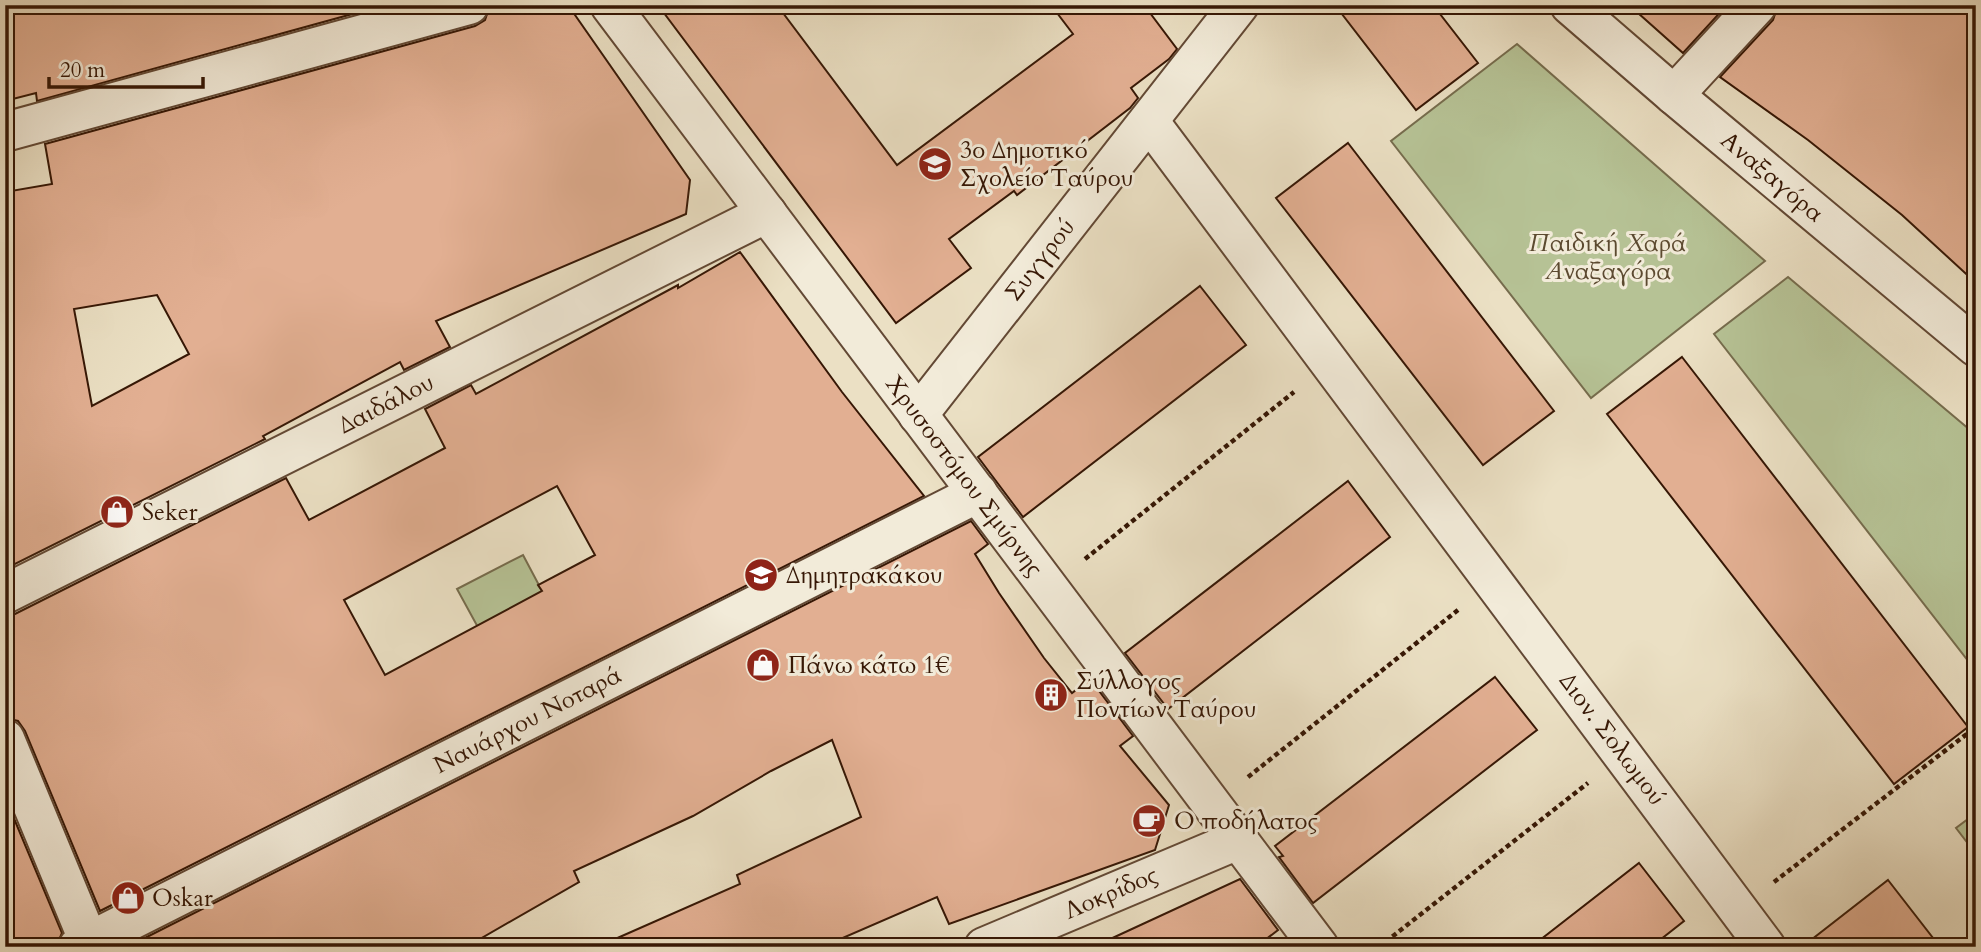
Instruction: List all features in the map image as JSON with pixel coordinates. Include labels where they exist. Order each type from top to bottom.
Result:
[{"type":"street","points":[[5,132],[468,5]]},
{"type":"street","name":"Χρυσοστόμου Σμύρνης","points":[[610,5],[1319,947]]},
{"type":"street","name":"Συγγρού","points":[[918,415],[1238,5]]},
{"type":"street","name":"Αναξαγόρα","points":[[1570,5],[1976,347]]},
{"type":"street","points":[[1674,95],[1757,5]]},
{"type":"street","name":"Διον. Σολωμού","points":[[1149,121],[1766,947]]},
{"type":"street","name":"Δαιδάλου","points":[[5,594],[767,214]]},
{"type":"street","name":"Ναυάρχου Νοταρά","points":[[86,945],[978,493]]},
{"type":"street","points":[[5,739],[86,945]]},
{"type":"street","name":"Λοκρίδος","points":[[984,947],[1238,840]]},
{"type":"path","points":[[1048,588],[1331,363]]},
{"type":"path","points":[[1212,806],[1495,582]]},
{"type":"path","points":[[1738,909],[1976,727]]},
{"type":"path","points":[[1379,947],[1623,755]]},
{"type":"green space","name":"Παιδική Χαρά Αναξαγόρα","points":[[1517,44],[1765,261],[1591,398],[1391,141]]},
{"type":"green space","points":[[1788,277],[1976,435],[1976,671],[1714,334]]},
{"type":"green space","points":[[523,555],[585,672],[521,706],[457,589]]},
{"type":"green space","points":[[1976,813],[1976,854],[1956,828]]},
{"type":"building","points":[[5,5],[385,5],[37,101],[36,93],[5,101]]},
{"type":"building","points":[[490,5],[568,5],[690,180],[686,214],[436,321],[450,347],[404,370],[400,362],[263,436],[265,439],[5,569],[5,192],[52,184],[45,144],[475,26],[485,20]],"holes":[[[157,295],[189,354],[92,406],[74,309]]]},
{"type":"building","points":[[658,5],[777,5],[897,165],[1073,34],[1051,5],[1144,5],[1177,49],[1169,59],[1131,88],[1138,98],[1130,108],[1017,195],[1014,191],[949,239],[971,268],[896,323]]},
{"type":"building","points":[[1335,5],[1433,5],[1478,63],[1416,110]]},
{"type":"building","points":[[1629,5],[1727,5],[1683,53]]},
{"type":"building","points":[[1778,5],[1976,5],[1976,283],[1902,215],[1808,140],[1720,77],[1773,20]]},
{"type":"building","points":[[1348,143],[1554,411],[1483,465],[1276,198]]},
{"type":"building","points":[[740,252],[842,392],[924,496],[100,911],[25,731],[18,721],[5,718],[5,616],[15,614],[286,478],[309,520],[445,448],[425,409],[471,385],[476,394],[678,285],[678,288]],"holes":[[[557,486],[595,555],[538,585],[542,591],[385,675],[344,600]]]},
{"type":"building","points":[[1200,286],[1246,345],[1023,517],[978,457]]},
{"type":"building","points":[[1682,357],[1968,727],[1894,784],[1607,414]]},
{"type":"building","points":[[1348,481],[1390,537],[1168,709],[1125,653]]},
{"type":"building","points":[[971,521],[988,544],[975,554],[1044,658],[1072,693],[1090,679],[1133,736],[1120,746],[1169,805],[1155,850],[949,924],[937,897],[822,947],[597,947],[740,884],[737,875],[861,817],[832,740],[693,816],[574,871],[579,882],[466,947],[127,947]]},
{"type":"building","points":[[1495,677],[1537,730],[1313,903],[1279,857],[1283,856],[1275,846]]},
{"type":"building","points":[[5,797],[62,933],[56,947],[5,947]]},
{"type":"building","points":[[1639,863],[1684,921],[1651,947],[1531,947]]},
{"type":"building","points":[[1240,879],[1278,930],[1256,947],[1093,947]]},
{"type":"building","points":[[1888,880],[1940,947],[1802,947]]},
{"type":"place","name":"3ο Δημοτικό Σχολείο Ταύρου","points":[[935,164]]},
{"type":"place","name":"Seker","points":[[117,512]]},
{"type":"place","name":"Δημητρακάκου","points":[[761,575]]},
{"type":"place","name":"Πάνω κάτω 1€","points":[[763,665]]},
{"type":"place","name":"Σύλλογος Ποντίων Ταύρου","points":[[1051,695]]},
{"type":"place","name":"Ο ποδήλατος","points":[[1149,821]]},
{"type":"place","name":"Oskar","points":[[128,898]]}]
